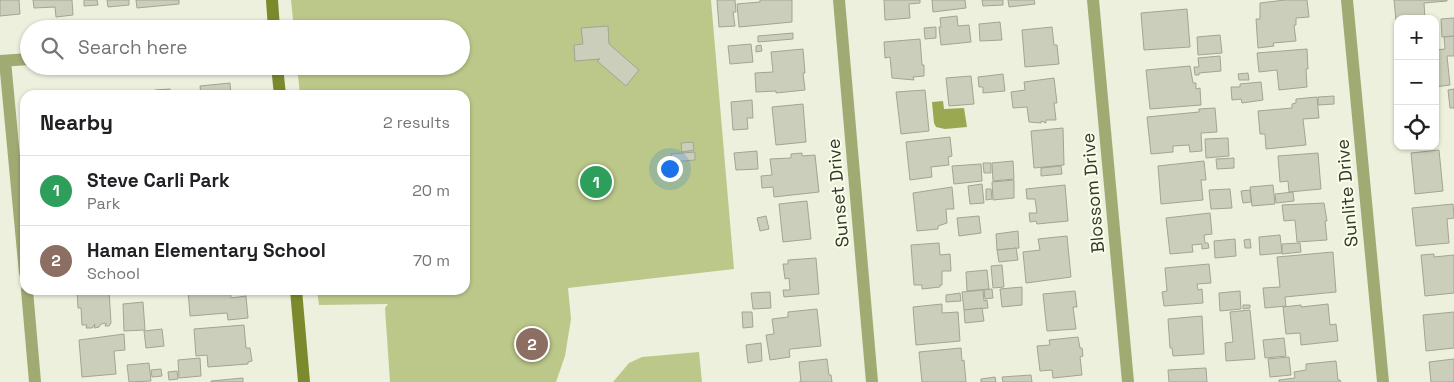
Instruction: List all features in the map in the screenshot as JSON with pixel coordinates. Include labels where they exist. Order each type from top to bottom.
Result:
[{"type":"street","points":[[272,0],[273,20]]},
{"type":"street","name":"Sunset Drive","points":[[839,0],[872,382]]},
{"type":"street","name":"Blossom Drive","points":[[1093,0],[1128,382]]},
{"type":"street","name":"Sunlite Drive","points":[[1347,0],[1383,382]]},
{"type":"street","points":[[20,59],[2,61],[20,227]]},
{"type":"street","points":[[278,75],[279,90]]},
{"type":"street","points":[[27,295],[36,382]]},
{"type":"street","points":[[296,295],[304,382]]},
{"type":"shaded area","points":[[291,0],[711,0],[734,269],[568,288],[571,319],[565,356],[556,382],[390,382],[385,308],[388,304],[319,305],[318,295],[470,295],[470,90],[299,90],[298,75],[470,75],[470,20],[293,20]]},
{"type":"shaded area","points":[[943,101],[944,109],[964,108],[967,127],[945,129],[936,127],[932,102]]},
{"type":"shaded area","points":[[699,352],[702,382],[613,382],[629,363],[642,357]]},
{"type":"building","points":[[0,0],[19,0],[20,14],[0,16]]},
{"type":"building","points":[[33,0],[72,0],[73,15],[56,17],[55,7],[34,8]]},
{"type":"building","points":[[84,0],[97,0],[98,5],[84,6]]},
{"type":"building","points":[[107,0],[129,0],[129,5],[108,7]]},
{"type":"building","points":[[136,0],[179,0],[179,4],[137,8]]},
{"type":"building","points":[[717,0],[735,0],[736,12],[733,12],[735,26],[719,27]]},
{"type":"building","points":[[760,0],[792,0],[792,22],[739,27],[737,4],[760,2]]},
{"type":"building","points":[[884,0],[920,0],[920,3],[909,4],[910,18],[885,20]]},
{"type":"building","points":[[932,0],[965,0],[966,8],[933,12]]},
{"type":"building","points":[[982,0],[1003,0],[1003,5],[983,6]]},
{"type":"building","points":[[1008,0],[1034,0],[1035,4],[1009,7]]},
{"type":"building","points":[[1307,0],[1309,17],[1296,18],[1296,25],[1294,25],[1296,41],[1273,43],[1274,46],[1258,48],[1256,19],[1260,19],[1260,3]]},
{"type":"building","points":[[1394,0],[1447,0],[1424,3],[1425,15],[1395,15]]},
{"type":"building","points":[[1187,9],[1190,47],[1144,50],[1141,13]]},
{"type":"building","points":[[957,16],[958,26],[969,25],[971,42],[941,45],[940,18]]},
{"type":"building","points":[[1454,18],[1454,36],[1442,37],[1441,19]]},
{"type":"building","points":[[1000,22],[1002,40],[980,41],[979,24]]},
{"type":"building","points":[[608,26],[609,44],[639,70],[626,86],[597,61],[600,59],[575,61],[574,45],[583,44],[581,28]]},
{"type":"building","points":[[936,27],[936,38],[925,39],[924,28]]},
{"type":"building","points":[[1052,27],[1054,45],[1057,45],[1059,64],[1025,67],[1022,30]]},
{"type":"building","points":[[793,33],[793,39],[758,42],[758,36]]},
{"type":"building","points":[[1220,35],[1222,53],[1198,55],[1197,37]]},
{"type":"building","points":[[1454,36],[1454,56],[1447,56],[1450,85],[1439,86],[1439,50],[1445,49],[1444,37]]},
{"type":"building","points":[[920,39],[924,76],[913,77],[914,80],[892,78],[890,57],[885,58],[884,42]]},
{"type":"building","points":[[751,44],[753,62],[730,64],[728,46]]},
{"type":"building","points":[[761,45],[762,51],[756,52],[756,46]]},
{"type":"building","points":[[803,49],[805,90],[776,93],[776,91],[756,92],[755,73],[773,72],[771,52]]},
{"type":"building","points":[[1307,49],[1307,87],[1279,90],[1277,70],[1259,72],[1257,53]]},
{"type":"building","points":[[1220,56],[1221,71],[1195,75],[1194,67],[1199,67],[1198,58]]},
{"type":"building","points":[[1190,66],[1193,83],[1196,83],[1196,89],[1200,88],[1201,105],[1150,109],[1146,70]]},
{"type":"building","points":[[1248,73],[1249,80],[1239,80],[1238,74]]},
{"type":"building","points":[[1003,74],[1005,91],[983,93],[983,87],[979,87],[978,77]]},
{"type":"building","points":[[971,76],[974,104],[949,106],[946,78]]},
{"type":"building","points":[[1054,78],[1057,103],[1054,103],[1056,120],[1046,120],[1046,123],[1041,121],[1041,123],[1029,122],[1027,107],[1013,108],[1011,92],[1025,90],[1024,82]]},
{"type":"building","points":[[1261,82],[1263,100],[1242,103],[1241,99],[1232,100],[1231,87]]},
{"type":"building","points":[[230,83],[231,90],[200,90],[200,86]]},
{"type":"building","points":[[1454,89],[1454,108],[1450,108],[1448,90]]},
{"type":"building","points":[[925,90],[929,131],[901,134],[896,92]]},
{"type":"building","points":[[1334,96],[1334,104],[1318,105],[1318,97]]},
{"type":"building","points":[[1317,97],[1319,118],[1303,119],[1306,145],[1266,149],[1265,134],[1260,134],[1258,111],[1292,108],[1292,104],[1296,103],[1296,99]]},
{"type":"building","points":[[752,100],[753,118],[747,118],[748,129],[733,130],[731,102]]},
{"type":"building","points":[[803,104],[806,142],[776,145],[772,107]]},
{"type":"building","points":[[1215,108],[1217,132],[1201,133],[1202,151],[1190,152],[1189,145],[1173,146],[1173,152],[1151,154],[1147,117],[1199,112],[1199,109]]},
{"type":"building","points":[[1063,128],[1064,165],[1034,168],[1031,131]]},
{"type":"building","points":[[950,137],[952,156],[948,157],[949,165],[931,167],[932,177],[910,180],[906,142]]},
{"type":"building","points":[[1228,138],[1229,156],[1206,158],[1205,139]]},
{"type":"building","points":[[693,142],[694,150],[682,152],[681,143]]},
{"type":"building","points":[[1439,150],[1443,191],[1415,194],[1411,153]]},
{"type":"building","points":[[757,151],[758,169],[736,170],[734,153]]},
{"type":"building","points":[[695,152],[695,160],[672,162],[671,154]]},
{"type":"building","points":[[802,153],[802,156],[815,155],[819,192],[774,197],[773,187],[762,188],[761,176],[772,175],[770,159],[791,158],[791,154]]},
{"type":"building","points":[[1318,153],[1321,189],[1289,192],[1288,181],[1280,182],[1278,156]]},
{"type":"building","points":[[1234,158],[1234,168],[1217,169],[1216,159]]},
{"type":"building","points":[[1013,161],[1014,179],[993,181],[992,163]]},
{"type":"building","points":[[1204,161],[1206,180],[1201,180],[1203,200],[1161,204],[1158,166]]},
{"type":"building","points":[[983,163],[991,163],[991,173],[984,173]]},
{"type":"building","points":[[981,164],[982,181],[954,184],[952,166]]},
{"type":"building","points":[[1061,166],[1062,174],[1041,176],[1041,168]]},
{"type":"building","points":[[1014,180],[1014,198],[993,200],[992,182]]},
{"type":"building","points":[[982,184],[984,203],[970,204],[968,186]]},
{"type":"building","points":[[1065,185],[1068,221],[1037,224],[1036,221],[1030,222],[1029,213],[1037,213],[1035,199],[1027,199],[1026,189]]},
{"type":"building","points":[[1273,185],[1275,204],[1252,206],[1250,187]]},
{"type":"building","points":[[952,187],[954,209],[946,209],[947,223],[938,226],[938,229],[917,231],[913,193]]},
{"type":"building","points":[[986,189],[991,189],[992,199],[986,200]]},
{"type":"building","points":[[1230,189],[1232,208],[1211,209],[1209,190]]},
{"type":"building","points":[[1250,190],[1251,202],[1243,203],[1241,191]]},
{"type":"building","points":[[1293,192],[1294,201],[1276,203],[1275,194]]},
{"type":"building","points":[[807,201],[811,239],[783,242],[779,204]]},
{"type":"building","points":[[1324,203],[1327,221],[1325,221],[1327,240],[1297,242],[1295,220],[1284,221],[1282,205]]},
{"type":"building","points":[[1453,204],[1454,218],[1447,219],[1449,243],[1416,246],[1412,208]]},
{"type":"building","points":[[1210,213],[1212,234],[1204,235],[1205,243],[1208,243],[1209,248],[1202,249],[1202,244],[1192,245],[1193,252],[1170,254],[1166,218]]},
{"type":"building","points":[[766,216],[769,229],[760,231],[757,218]]},
{"type":"building","points":[[979,216],[981,233],[959,236],[957,218]]},
{"type":"building","points":[[1018,231],[1019,248],[997,250],[996,234]]},
{"type":"building","points":[[1280,235],[1282,253],[1260,255],[1259,237]]},
{"type":"building","points":[[1067,236],[1071,277],[1026,283],[1023,252],[1040,250],[1038,239]]},
{"type":"building","points":[[1235,239],[1236,256],[1215,258],[1214,241]]},
{"type":"building","points":[[1250,239],[1251,248],[1245,248],[1244,240]]},
{"type":"building","points":[[939,243],[940,255],[950,254],[951,271],[942,271],[942,285],[940,287],[922,289],[922,285],[914,285],[911,245]]},
{"type":"building","points":[[1300,243],[1301,252],[1282,254],[1282,244]]},
{"type":"building","points":[[1016,248],[1018,260],[999,262],[997,250]]},
{"type":"building","points":[[1333,252],[1336,292],[1285,297],[1286,306],[1265,308],[1263,288],[1280,287],[1277,257]]},
{"type":"building","points":[[1434,254],[1434,257],[1454,255],[1454,293],[1425,296],[1421,255]]},
{"type":"building","points":[[816,258],[819,294],[784,297],[783,290],[790,290],[789,278],[785,279],[783,264],[788,264],[788,260]]},
{"type":"building","points":[[1209,264],[1211,283],[1197,284],[1198,290],[1202,289],[1203,303],[1164,306],[1162,292],[1167,291],[1165,268]]},
{"type":"building","points":[[1002,265],[1004,287],[993,288],[991,266]]},
{"type":"building","points":[[987,270],[989,289],[967,291],[966,272]]},
{"type":"building","points":[[1022,287],[1022,305],[1002,307],[1000,289]]},
{"type":"building","points":[[992,289],[993,298],[985,299],[984,290]]},
{"type":"building","points":[[983,290],[984,301],[987,300],[988,308],[964,310],[962,292]]},
{"type":"building","points":[[1075,291],[1077,307],[1073,307],[1076,329],[1047,331],[1043,294]]},
{"type":"building","points":[[1240,291],[1241,309],[1220,311],[1219,293]]},
{"type":"building","points":[[770,292],[771,308],[753,309],[751,293]]},
{"type":"building","points":[[960,293],[961,301],[946,302],[946,295]]},
{"type":"building","points":[[77,295],[109,295],[111,323],[109,326],[105,326],[106,323],[101,324],[99,327],[94,328],[95,324],[92,328],[86,328],[87,325],[82,325],[81,308],[78,308]]},
{"type":"building","points":[[188,295],[231,295],[231,298],[246,296],[248,318],[228,320],[227,313],[190,316]]},
{"type":"building","points":[[143,302],[145,330],[124,331],[123,304]]},
{"type":"building","points":[[942,304],[942,313],[958,312],[960,341],[916,345],[913,307]]},
{"type":"building","points":[[1328,304],[1330,325],[1336,324],[1338,341],[1301,345],[1300,333],[1286,334],[1283,307]]},
{"type":"building","points":[[1243,305],[1250,305],[1250,308],[1243,309]]},
{"type":"building","points":[[982,308],[984,321],[965,323],[964,310]]},
{"type":"building","points":[[817,309],[821,346],[791,349],[789,350],[790,357],[770,360],[766,335],[774,334],[772,319],[788,317],[788,312]]},
{"type":"building","points":[[1250,310],[1255,359],[1226,361],[1225,343],[1233,342],[1230,312]]},
{"type":"building","points":[[742,312],[752,312],[753,327],[743,328]]},
{"type":"building","points":[[1454,312],[1454,348],[1426,351],[1423,315]]},
{"type":"building","points":[[1202,316],[1204,354],[1173,356],[1172,348],[1170,348],[1168,319]]},
{"type":"building","points":[[244,325],[246,348],[250,348],[252,361],[248,362],[248,364],[208,367],[207,355],[196,356],[194,329]]},
{"type":"building","points":[[162,329],[164,346],[146,348],[144,331]]},
{"type":"building","points":[[124,334],[125,350],[114,351],[116,374],[82,377],[79,340]]},
{"type":"building","points":[[1078,337],[1083,356],[1080,357],[1082,375],[1053,378],[1052,370],[1040,371],[1037,346],[1050,345],[1049,340]]},
{"type":"building","points":[[1284,338],[1286,356],[1265,358],[1263,340]]},
{"type":"building","points":[[761,343],[762,361],[748,363],[746,345]]},
{"type":"building","points":[[961,348],[966,382],[922,382],[919,352]]},
{"type":"building","points":[[1289,357],[1291,375],[1270,377],[1268,359]]},
{"type":"building","points":[[200,358],[201,376],[179,378],[178,360]]},
{"type":"building","points":[[827,359],[832,382],[801,382],[799,362]]},
{"type":"building","points":[[1454,359],[1454,382],[1431,382],[1429,362]]},
{"type":"building","points":[[1336,361],[1338,380],[1341,382],[1279,382],[1279,380],[1295,378],[1294,372],[1306,370],[1306,364]]},
{"type":"building","points":[[149,363],[151,381],[129,382],[127,365]]},
{"type":"building","points":[[1206,368],[1207,382],[1169,382],[1168,370]]},
{"type":"building","points":[[161,369],[162,376],[152,377],[151,370]]},
{"type":"building","points":[[177,371],[178,379],[169,380],[168,372]]},
{"type":"building","points":[[1031,375],[1032,382],[1003,382],[1002,377]]},
{"type":"building","points":[[995,377],[996,382],[981,382],[981,379]]},
{"type":"building","points":[[243,378],[243,382],[211,382],[211,381]]},
{"type":"place","name":"Steve Carli Park","points":[[596,182]]},
{"type":"place","name":"Haman Elementary School","points":[[532,344]]}]
